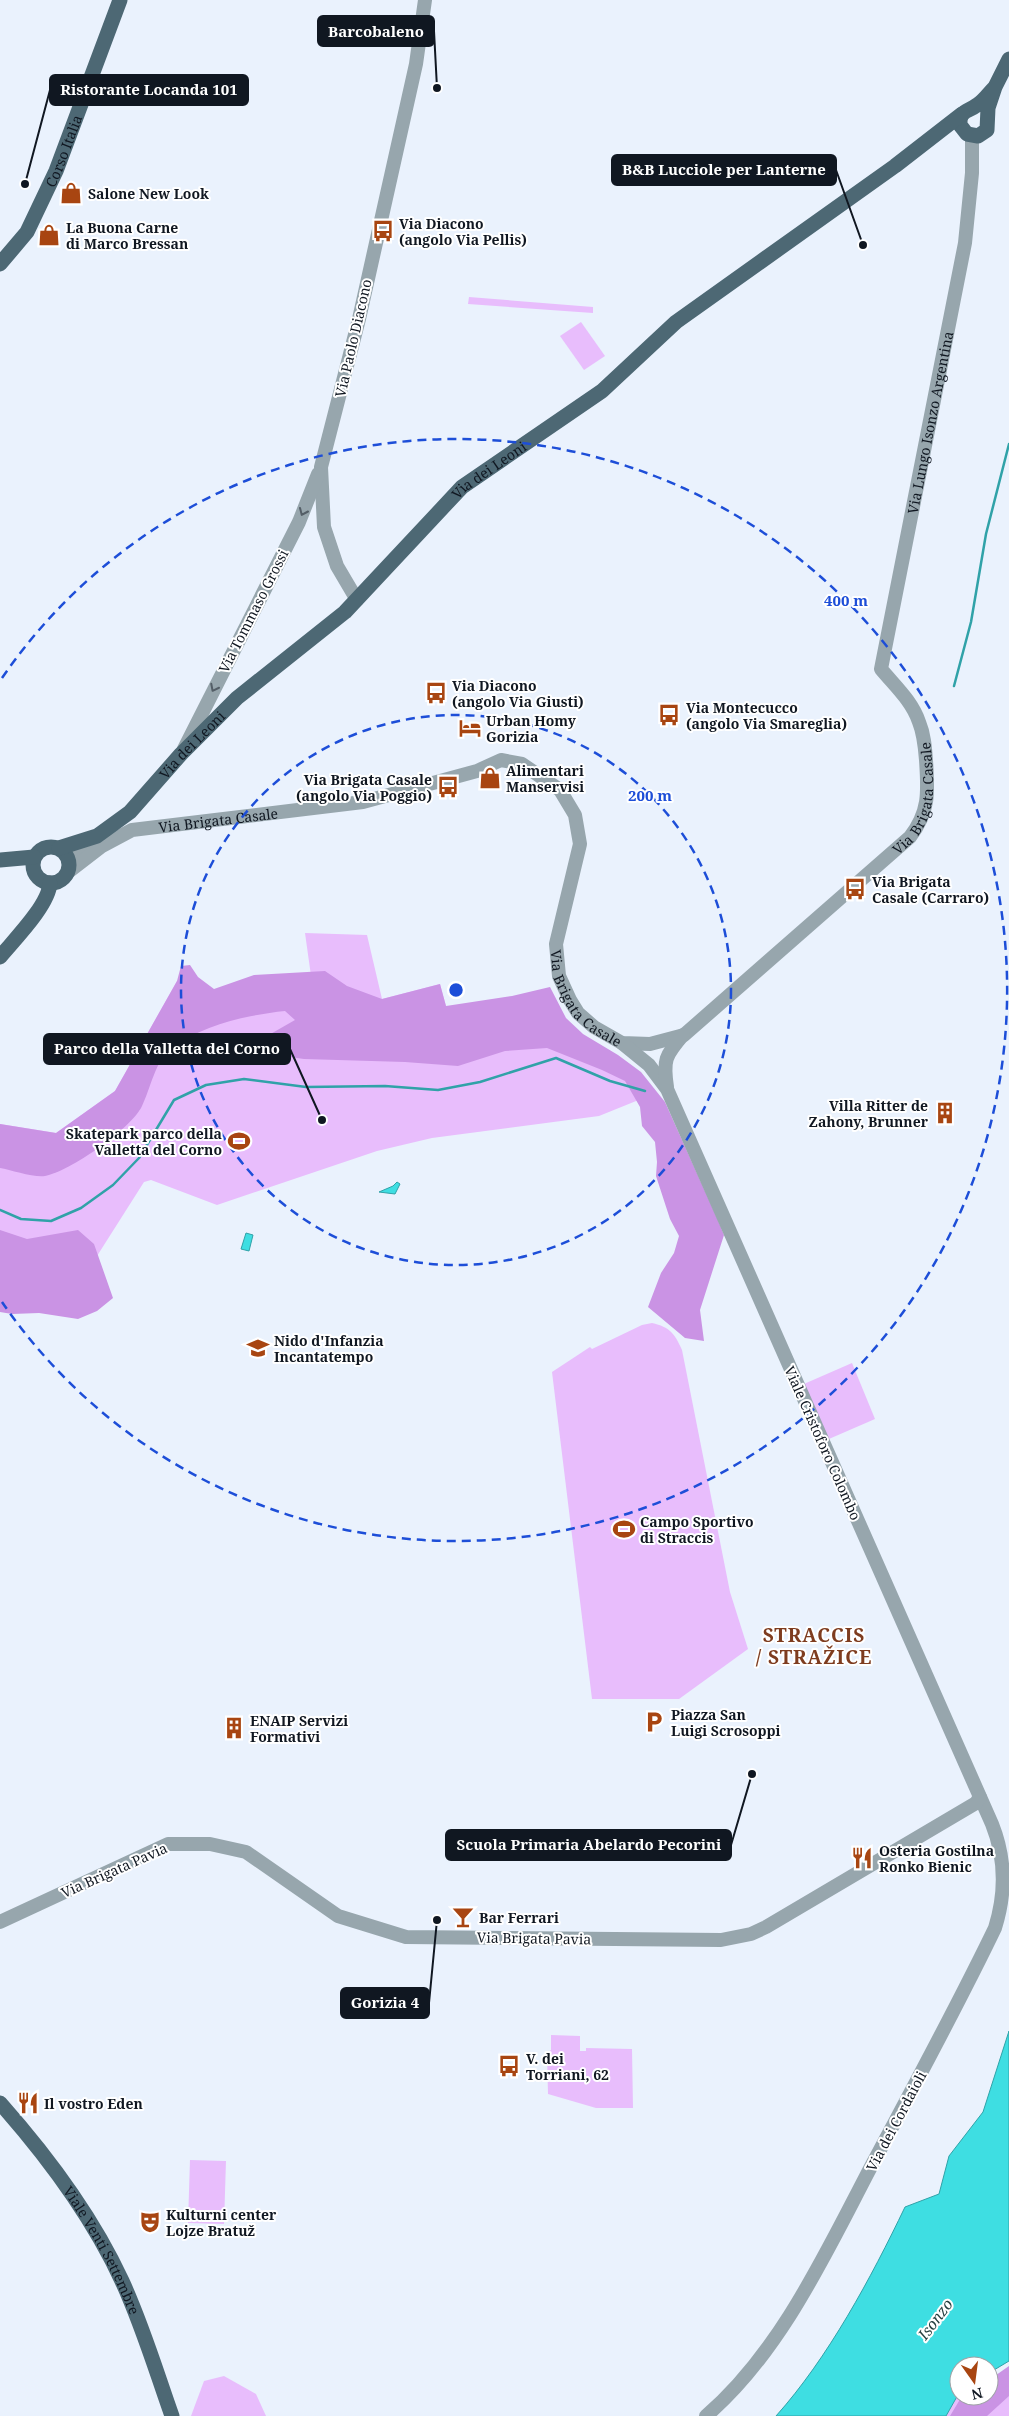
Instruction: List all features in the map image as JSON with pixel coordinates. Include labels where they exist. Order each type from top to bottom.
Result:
[{"type":"main road","name":"Corso Italia","points":[[0,264],[27,232],[56,171],[120,0]]},
{"type":"main road","name":"Via Lungo Isonzo Argentina","points":[[994,87],[976,107],[966,110],[970,128],[989,124],[988,108],[994,87],[1009,59]]},
{"type":"main road","points":[[976,107],[985,112],[988,118]]},
{"type":"main road","name":"Via dei Leoni","points":[[63,852],[108,830],[130,812],[181,754],[237,698],[357,600],[462,487],[602,391],[676,322],[931,140],[970,128]]},
{"type":"main road","name":"Via Brigata Casale","points":[[0,860],[30,860],[45,848],[63,852]]},
{"type":"main road","points":[[63,852],[69,867],[67,873]]},
{"type":"main road","points":[[0,957],[46,887],[37,877],[30,860]]},
{"type":"main road","name":"Via Brigata Casale","points":[[46,887],[63,879],[67,873]]},
{"type":"main road","name":"Viale Venti Settembre","points":[[0,2103],[54,2169],[105,2250],[125,2290],[172,2416]]},
{"type":"street","name":"Via Paolo Diacono","points":[[357,600],[337,566],[324,527],[321,467],[359,319],[414,70],[425,0]]},
{"type":"street","name":"Via Lungo Isonzo Argentina","points":[[881,669],[965,243],[972,173],[970,128]]},
{"type":"street","name":"Via Tommaso Grossi","points":[[181,754],[299,522],[321,467]]},
{"type":"street","name":"Via Brigata Casale","points":[[63,852],[73,856],[102,846],[132,830],[363,802],[476,772],[501,760],[522,764],[560,790],[574,815],[580,844],[556,944],[559,976],[563,989],[578,1013],[594,1027],[622,1044],[650,1044],[684,1035],[910,837],[917,828],[928,795],[924,737],[919,721],[908,700],[881,669]]},
{"type":"street","points":[[130,812],[132,830]]},
{"type":"street","name":"Via Brigata Casale","points":[[67,873],[102,846]]},
{"type":"street","name":"Viale Cristoforo Colombo","points":[[667,1089],[663,1064],[670,1050],[684,1035]]},
{"type":"street","name":"Viale Cristoforo Colombo","points":[[622,1044],[649,1065],[667,1089],[980,1797]]},
{"type":"street","name":"Via Brigata Pavia","points":[[0,1922],[168,1844],[210,1844],[246,1852],[338,1916],[406,1937],[729,1938],[751,1934],[766,1927],[976,1803],[980,1797]]},
{"type":"street","name":"Via dei Cordaioli","points":[[706,2416],[720,2404],[766,2351],[818,2268],[995,1928],[1001,1908],[1003,1870],[997,1837],[980,1797]]},
{"type":"shaded area","points":[[469,297],[593,307],[593,313],[468,304]]},
{"type":"shaded area","points":[[581,322],[605,356],[584,370],[560,336]]},
{"type":"shaded area","points":[[305,933],[367,935],[382,999],[440,984],[446,1006],[580,1037],[651,1095],[599,1116],[432,1138],[377,1151],[217,1205],[151,1180],[144,1182],[97,1256],[0,1303],[0,1124],[56,1133],[115,1091],[177,981],[182,996],[312,983]]},
{"type":"shaded area","points":[[190,965],[198,977],[214,989],[254,975],[325,971],[347,986],[382,999],[440,984],[446,1006],[512,996],[550,987],[566,1018],[583,1034],[618,1055],[641,1072],[665,1102],[717,1218],[724,1235],[700,1310],[704,1341],[685,1338],[648,1307],[661,1273],[674,1253],[679,1236],[670,1219],[656,1176],[655,1142],[642,1126],[640,1107],[625,1081],[547,1048],[505,1051],[458,1066],[405,1062],[304,1059],[255,1052],[267,1036],[295,1020],[285,1011],[241,1018],[197,1033],[171,1048],[161,1059],[142,1106],[136,1115],[113,1137],[84,1158],[56,1173],[45,1176],[29,1175],[0,1168],[0,1124],[56,1133],[115,1091],[177,981],[181,966]]},
{"type":"shaded area","points":[[0,1230],[27,1239],[78,1230],[94,1244],[113,1298],[97,1311],[78,1319],[39,1313],[12,1314],[0,1312]]},
{"type":"shaded area","points":[[652,1323],[668,1329],[682,1350],[730,1592],[748,1649],[679,1699],[592,1699],[552,1372],[590,1347],[592,1349],[642,1325]]},
{"type":"shaded area","points":[[852,1363],[875,1419],[822,1442],[797,1387]]},
{"type":"shaded area","points":[[551,2035],[580,2036],[580,2051],[586,2051],[586,2048],[632,2049],[633,2108],[596,2108],[548,2094],[547,2053],[551,2050]]},
{"type":"shaded area","points":[[190,2160],[226,2161],[224,2224],[188,2223]]},
{"type":"shaded area","points":[[1009,2366],[1009,2396],[999,2405],[999,2373]]},
{"type":"shaded area","points":[[224,2376],[256,2394],[266,2416],[191,2416],[204,2381]]},
{"type":"shaded area","points":[[1009,2378],[1009,2416],[946,2416],[952,2406],[999,2406],[999,2386]]},
{"type":"shaded area","points":[[956,2406],[998,2406],[987,2416],[950,2416]]},
{"type":"water","points":[[397,1182],[400,1184],[395,1194],[379,1192],[393,1186]]},
{"type":"water","points":[[246,1233],[253,1235],[249,1251],[241,1249]]},
{"type":"water","name":"Isonzo","points":[[1009,2031],[1009,2361],[999,2367],[999,2356],[949,2356],[949,2406],[952,2406],[946,2416],[776,2416],[831,2343],[863,2289],[905,2207],[939,2194],[949,2156],[983,2112]]},
{"type":"waterway","points":[[954,686],[971,622],[986,534],[1009,444]]},
{"type":"waterway","points":[[0,1210],[21,1219],[51,1221],[81,1208],[113,1185],[139,1158],[174,1100],[206,1085],[244,1079],[306,1087],[385,1086],[438,1090],[480,1082],[556,1058],[610,1081],[645,1091]]},
{"type":"place","name":"Barcobaleno","points":[[437,88]]},
{"type":"place","name":"Ristorante Locanda 101","points":[[25,184]]},
{"type":"place","name":"Salone New Look","points":[[71,193]]},
{"type":"place","name":"Via Diacono (angolo Via Pellis)","points":[[383,231]]},
{"type":"place","name":"La Buona Carne di Marco Bressan","points":[[49,235]]},
{"type":"place","name":"B&B Lucciole per Lanterne","points":[[863,245]]},
{"type":"place","name":"Via Diacono (angolo Via Giusti)","points":[[436,693]]},
{"type":"place","name":"Via Montecucco (angolo Via Smareglia)","points":[[669,715]]},
{"type":"place","name":"Urban Homy Gorizia","points":[[470,728]]},
{"type":"place","name":"Alimentari Manservisi","points":[[490,778]]},
{"type":"place","name":"Via Brigata Casale (angolo Via Poggio)","points":[[448,787]]},
{"type":"place","name":"Via Brigata Casale (Carraro)","points":[[855,889]]},
{"type":"place","name":"Villa Ritter de Zahony, Brunner","points":[[945,1113]]},
{"type":"place","name":"Parco della Valletta del Corno","points":[[322,1120]]},
{"type":"place","name":"Skatepark parco della Valletta del Corno","points":[[239,1141]]},
{"type":"place","name":"Nido d'Infanzia Incantatempo","points":[[258,1348]]},
{"type":"place","name":"Campo Sportivo di Straccis","points":[[624,1529]]},
{"type":"place","name":"Piazza San Luigi Scrosoppi","points":[[654,1722]]},
{"type":"place","name":"ENAIP Servizi Formativi","points":[[234,1728]]},
{"type":"place","name":"Scuola Primaria Abelardo Pecorini","points":[[752,1774]]},
{"type":"place","name":"Osteria Gostilna Ronko Bienic","points":[[862,1858]]},
{"type":"place","name":"Bar Ferrari","points":[[463,1917]]},
{"type":"place","name":"Gorizia 4","points":[[437,1920]]},
{"type":"place","name":"V. dei Torriani, 62","points":[[509,2066]]},
{"type":"place","name":"Il vostro Eden","points":[[28,2103]]},
{"type":"place","name":"Kulturni center Lojze Bratuž","points":[[150,2222]]},
{"type":"district","name":"STRACCIS / STRAŽICE","points":[[814,1646]]}]
